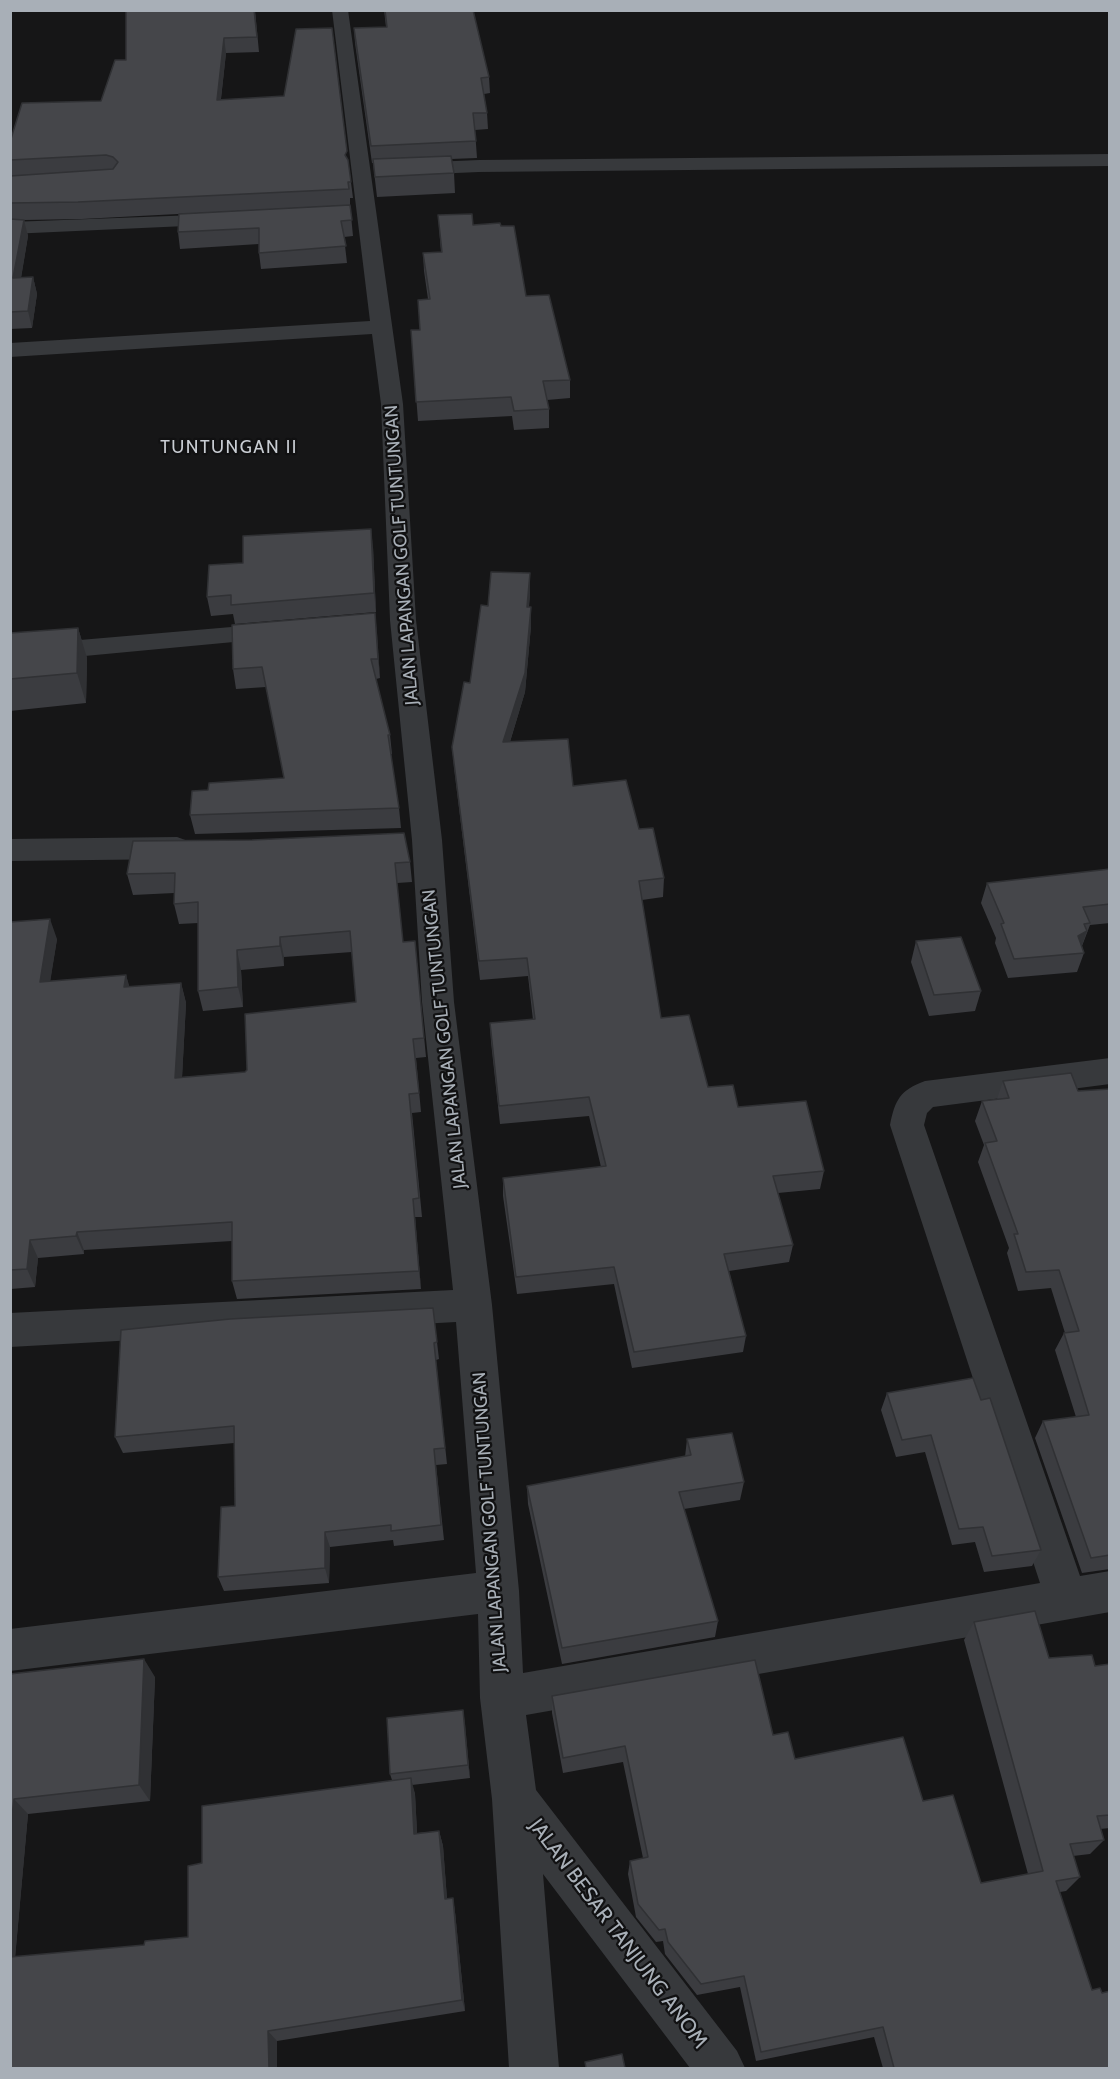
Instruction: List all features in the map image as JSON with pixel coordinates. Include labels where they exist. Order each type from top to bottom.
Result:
[{"type":"street","name":"JALAN LAPANGAN GOLF TUNTUNGAN","points":[[340,10],[378,170],[359,213],[382,327],[392,404],[391,621],[473,1305],[498,1592],[502,1698],[515,1799],[534,2068]]},
{"type":"street","points":[[378,170],[479,166],[1110,160]]},
{"type":"street","points":[[10,228],[247,219]]},
{"type":"street","points":[[10,350],[382,327]]},
{"type":"street","points":[[10,655],[297,630]]},
{"type":"street","points":[[10,850],[209,848]]},
{"type":"street","points":[[1066,1597],[907,1125],[911,1106],[925,1095],[1110,1071]]},
{"type":"street","points":[[10,1330],[473,1305]]},
{"type":"street","points":[[502,1698],[1110,1591]]},
{"type":"street","points":[[10,1650],[498,1592]]},
{"type":"street","name":"JALAN BESAR TANJUNG ANOM","points":[[515,1799],[720,2068]]},
{"type":"building","points":[[126,10],[254,10],[257,37],[224,38],[217,100],[284,96],[296,29],[332,28],[347,151],[345,155],[348,160],[351,182],[348,182],[349,189],[78,202],[10,203],[10,176],[113,169],[118,162],[106,155],[10,160],[10,142],[22,103],[101,101],[115,60],[126,60]]},
{"type":"building","points":[[385,10],[473,10],[489,77],[481,78],[487,113],[473,113],[476,141],[371,146],[354,28],[387,27]]},
{"type":"building","points":[[451,156],[454,173],[375,177],[373,159]]},
{"type":"building","points":[[350,205],[352,220],[341,221],[346,246],[259,253],[259,228],[178,232],[179,214]]},
{"type":"building","points":[[472,214],[473,225],[500,223],[501,226],[514,226],[526,296],[549,295],[570,380],[543,381],[549,409],[514,411],[511,397],[416,402],[411,330],[420,330],[418,300],[430,299],[423,253],[442,252],[438,215]]},
{"type":"building","points":[[10,219],[24,220],[13,278],[33,277],[28,311],[10,312]]},
{"type":"building","points":[[371,529],[374,593],[231,605],[231,595],[207,597],[209,565],[243,563],[243,536]]},
{"type":"building","points":[[491,572],[530,573],[527,607],[531,607],[525,673],[503,742],[568,739],[573,786],[626,780],[639,829],[653,828],[664,878],[639,881],[661,1018],[689,1015],[708,1087],[733,1085],[738,1107],[806,1101],[824,1171],[773,1176],[793,1245],[724,1254],[746,1336],[634,1352],[614,1267],[516,1277],[503,1178],[606,1166],[589,1097],[499,1106],[490,1023],[535,1019],[527,958],[479,961],[452,747],[464,682],[470,683],[481,605],[488,606]]},
{"type":"building","points":[[375,613],[378,659],[371,659],[390,735],[388,735],[399,808],[190,815],[192,791],[208,790],[209,783],[284,778],[262,667],[233,669],[232,625]]},
{"type":"building","points":[[78,628],[77,673],[10,679],[10,633]]},
{"type":"building","points":[[404,833],[410,862],[395,863],[403,942],[415,941],[424,1038],[413,1039],[419,1093],[409,1094],[419,1198],[413,1199],[419,1271],[232,1281],[232,1222],[77,1232],[76,1236],[30,1240],[27,1269],[10,1270],[10,922],[50,919],[40,982],[126,975],[124,987],[181,983],[175,1078],[245,1072],[247,1070],[245,1014],[356,1002],[350,931],[280,937],[280,946],[237,950],[238,987],[198,991],[198,902],[174,904],[175,873],[127,874],[133,841],[252,840]]},
{"type":"building","points":[[1110,869],[1110,904],[1083,907],[1090,923],[1084,924],[1087,931],[1078,936],[1084,953],[1014,959],[1001,924],[1004,923],[987,883]]},
{"type":"building","points":[[961,937],[981,991],[934,995],[916,941]]},
{"type":"building","points":[[1071,1073],[1078,1091],[1110,1089],[1110,1555],[1091,1558],[1043,1421],[1089,1415],[1064,1333],[1079,1331],[1059,1270],[1026,1272],[1014,1234],[1018,1234],[985,1143],[997,1141],[982,1101],[1009,1098],[1003,1081]]},
{"type":"building","points":[[433,1308],[437,1342],[434,1343],[445,1448],[434,1449],[441,1525],[391,1531],[391,1525],[325,1532],[325,1568],[218,1577],[221,1507],[235,1506],[234,1426],[115,1437],[121,1330],[230,1319]]},
{"type":"building","points":[[973,1378],[981,1400],[990,1398],[1041,1550],[992,1556],[983,1527],[959,1529],[931,1435],[902,1440],[887,1393]]},
{"type":"building","points":[[732,1433],[744,1482],[679,1492],[718,1621],[562,1648],[527,1486],[691,1455],[687,1439]]},
{"type":"building","points":[[1035,1611],[1049,1658],[1092,1655],[1095,1666],[1110,1664],[1110,1815],[1097,1816],[1104,1840],[1070,1844],[1080,1877],[1056,1881],[1092,1990],[1100,1988],[1102,1993],[1110,1991],[1110,2068],[894,2068],[883,2027],[761,2052],[744,1976],[701,1984],[668,1942],[665,1929],[659,1930],[638,1904],[630,1861],[648,1857],[625,1746],[563,1758],[552,1696],[755,1660],[773,1735],[788,1732],[795,1759],[903,1737],[923,1801],[953,1795],[981,1883],[1043,1871],[974,1622]]},
{"type":"building","points":[[144,1659],[139,1785],[14,1799],[10,1833],[10,1674]]},
{"type":"building","points":[[463,1710],[468,1765],[390,1774],[387,1718]]},
{"type":"building","points":[[411,1778],[414,1834],[439,1831],[445,1899],[453,1898],[462,2000],[268,2031],[269,2068],[10,2068],[10,1957],[144,1945],[145,1941],[188,1937],[188,1866],[202,1863],[202,1806]]},
{"type":"building","points":[[622,2054],[625,2068],[586,2068],[585,2062]]},
{"type":"district","name":"TUNTUNGAN II","points":[[229,448]]}]
